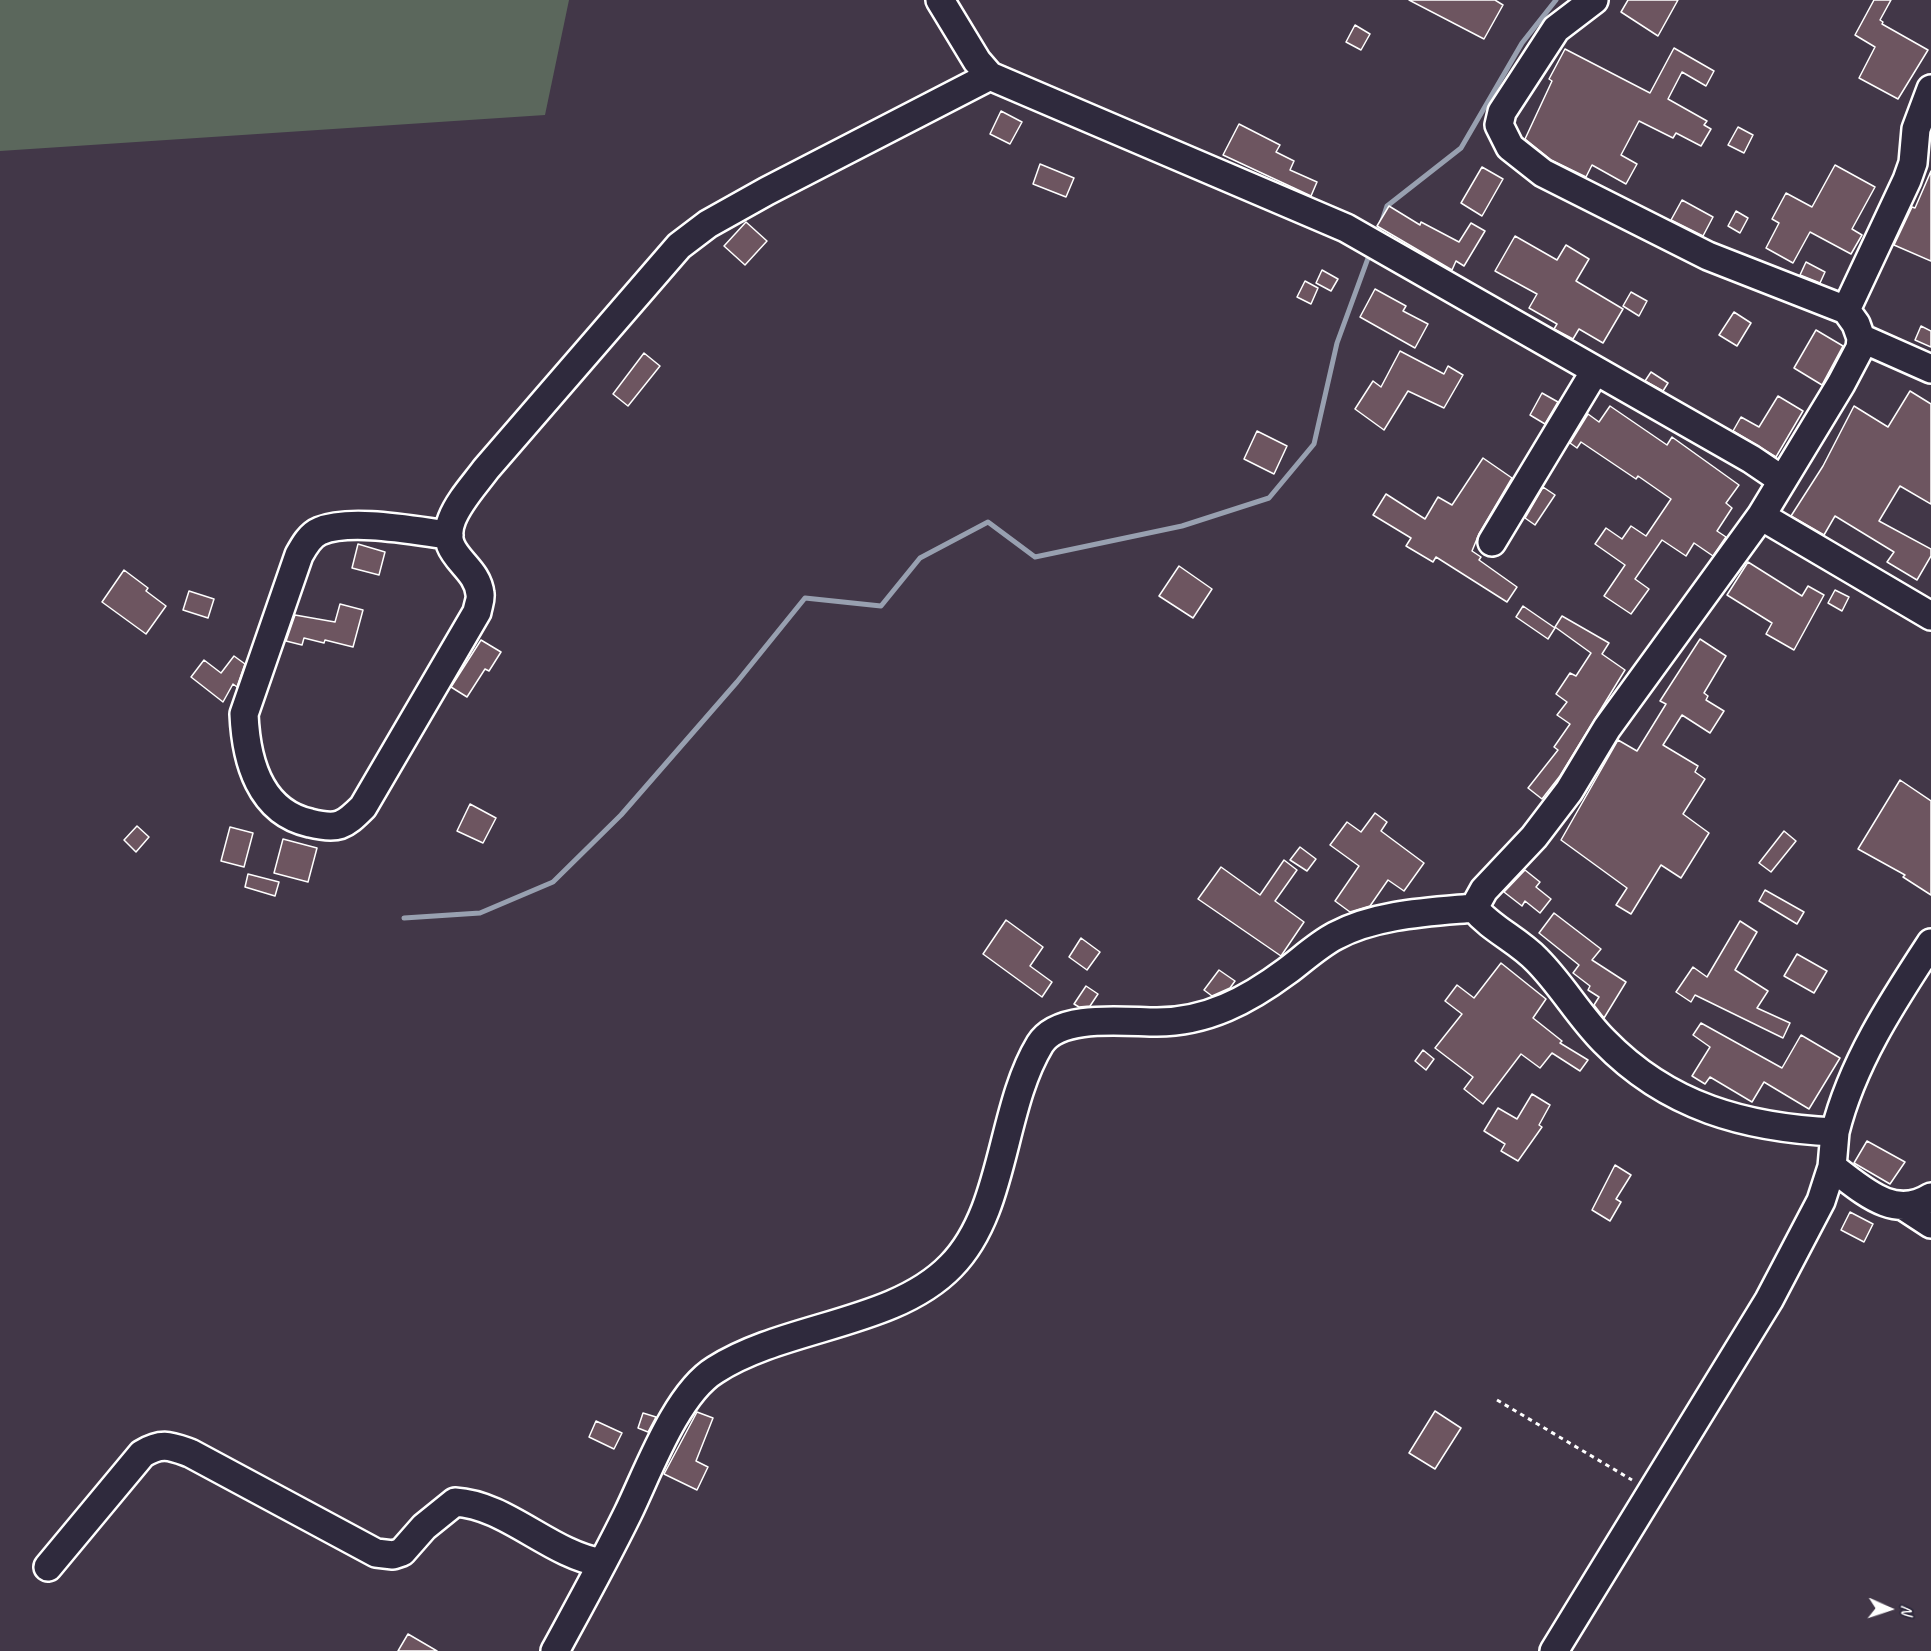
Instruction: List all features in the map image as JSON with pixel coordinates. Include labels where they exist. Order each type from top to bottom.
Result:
[{"type":"street","points":[[940,0],[977,61],[990,76],[1346,228],[1782,480]]},
{"type":"street","points":[[1474,908],[1484,890],[1534,837],[1569,790],[1607,728],[1761,516],[1841,384],[1860,348],[1861,338],[1857,324],[1846,310],[1753,276],[1675,241],[1543,173],[1509,147],[1499,125],[1502,112],[1556,29],[1594,0]]},
{"type":"street","points":[[449,535],[387,527],[333,528],[319,531],[311,537],[299,555],[244,714],[245,732],[252,765],[263,790],[281,812],[295,820],[340,826],[348,823],[363,807],[378,785],[477,612],[480,595],[477,582],[453,554],[449,535],[451,520],[486,469],[679,246],[708,224],[767,191],[990,76]]},
{"type":"street","points":[[1846,310],[1907,180],[1913,164],[1916,129],[1931,89]]},
{"type":"street","points":[[1861,338],[1931,369]]},
{"type":"street","points":[[1492,542],[1595,371]]},
{"type":"street","points":[[1761,516],[1931,616]]},
{"type":"street","points":[[1474,908],[1485,921],[1535,958],[1605,1043],[1678,1096],[1715,1114],[1741,1121],[1835,1132]]},
{"type":"street","points":[[555,1651],[602,1563],[665,1435],[702,1380],[722,1365],[753,1351],[903,1300],[951,1266],[967,1246],[982,1217],[1030,1066],[1042,1041],[1056,1030],[1069,1025],[1096,1022],[1162,1022],[1210,1015],[1277,978],[1336,935],[1399,917],[1474,908]]},
{"type":"street","points":[[1554,1651],[1769,1300],[1821,1201],[1832,1167],[1835,1132],[1841,1109],[1862,1060],[1893,1002],[1931,943]]},
{"type":"street","points":[[1832,1167],[1883,1202],[1905,1207],[1931,1224]]},
{"type":"street","points":[[1905,1207],[1917,1205],[1931,1197]]},
{"type":"street","points":[[48,1567],[142,1454],[155,1446],[190,1453],[376,1553],[393,1555],[402,1552],[424,1527],[455,1502],[469,1503],[492,1512],[563,1552],[602,1563]]},
{"type":"path","points":[[1497,1400],[1652,1492]]},
{"type":"green space","points":[[0,0],[569,0],[545,115],[0,151]]},
{"type":"building","points":[[1409,0],[1495,0],[1503,5],[1484,39]]},
{"type":"building","points":[[1628,0],[1678,0],[1658,36],[1621,12]]},
{"type":"building","points":[[1874,0],[1891,0],[1880,20],[1882,24],[1928,50],[1898,99],[1859,78],[1875,47],[1855,35]]},
{"type":"building","points":[[1355,25],[1370,34],[1361,50],[1346,42]]},
{"type":"building","points":[[1674,48],[1714,71],[1706,86],[1682,72],[1668,99],[1707,121],[1704,125],[1711,129],[1701,146],[1676,133],[1673,138],[1639,121],[1621,155],[1637,164],[1626,184],[1592,165],[1586,177],[1551,160],[1525,139],[1552,81],[1549,79],[1565,49],[1650,93]]},
{"type":"building","points":[[1001,111],[1022,122],[1010,144],[990,134]]},
{"type":"building","points":[[1239,124],[1280,145],[1276,152],[1294,161],[1290,170],[1317,182],[1311,196],[1223,155]]},
{"type":"building","points":[[1738,127],[1753,135],[1744,153],[1728,145]]},
{"type":"building","points":[[1040,164],[1074,178],[1066,197],[1033,184]]},
{"type":"building","points":[[1835,165],[1875,187],[1852,229],[1862,235],[1851,254],[1810,232],[1793,263],[1766,248],[1779,223],[1772,219],[1786,193],[1812,207]]},
{"type":"building","points":[[1482,167],[1503,179],[1482,216],[1461,203]]},
{"type":"building","points":[[1931,171],[1931,261],[1894,245],[1912,207],[1915,208]]},
{"type":"building","points":[[1682,200],[1713,217],[1703,236],[1671,220]]},
{"type":"building","points":[[1389,206],[1420,225],[1421,222],[1459,242],[1471,223],[1485,231],[1464,266],[1456,261],[1452,270],[1377,226]]},
{"type":"building","points":[[1736,211],[1748,218],[1740,233],[1728,226]]},
{"type":"building","points":[[746,222],[767,241],[745,265],[724,246]]},
{"type":"building","points":[[1515,236],[1557,260],[1566,245],[1589,259],[1576,281],[1623,309],[1603,343],[1579,329],[1573,339],[1554,329],[1557,324],[1529,308],[1537,294],[1495,271]]},
{"type":"building","points":[[1806,262],[1825,272],[1820,283],[1800,275]]},
{"type":"building","points":[[1322,270],[1338,279],[1331,291],[1316,283]]},
{"type":"building","points":[[1305,281],[1318,288],[1311,304],[1297,297]]},
{"type":"building","points":[[1375,289],[1406,306],[1403,311],[1428,324],[1415,348],[1360,317]]},
{"type":"building","points":[[1631,292],[1647,301],[1639,316],[1623,306]]},
{"type":"building","points":[[1734,312],[1751,323],[1737,346],[1719,335]]},
{"type":"building","points":[[1921,326],[1931,331],[1931,347],[1915,340]]},
{"type":"building","points":[[1816,330],[1843,346],[1822,385],[1794,368]]},
{"type":"building","points":[[1400,351],[1444,374],[1448,366],[1463,375],[1444,408],[1408,391],[1384,430],[1355,409],[1373,381],[1381,387]]},
{"type":"building","points":[[644,353],[660,366],[628,406],[613,394]]},
{"type":"building","points":[[1651,372],[1668,383],[1663,391],[1645,381]]},
{"type":"building","points":[[1910,391],[1931,404],[1931,504],[1900,486],[1879,521],[1931,549],[1931,556],[1917,580],[1887,562],[1894,552],[1835,516],[1824,535],[1791,516],[1823,466],[1854,406],[1888,427]]},
{"type":"building","points":[[1542,393],[1558,402],[1545,424],[1530,415]]},
{"type":"building","points":[[1778,396],[1803,411],[1776,457],[1733,431],[1741,417],[1759,427]]},
{"type":"building","points":[[1610,406],[1667,445],[1672,437],[1739,485],[1726,503],[1732,508],[1717,531],[1726,537],[1713,556],[1694,543],[1686,556],[1662,540],[1635,579],[1649,589],[1631,614],[1604,596],[1625,565],[1595,544],[1606,528],[1622,539],[1631,526],[1646,536],[1671,499],[1638,476],[1636,479],[1581,442],[1577,448],[1570,443],[1588,414],[1599,422]]},
{"type":"building","points":[[1257,431],[1287,446],[1274,474],[1244,459]]},
{"type":"building","points":[[1483,458],[1512,478],[1479,534],[1472,551],[1481,557],[1479,560],[1517,587],[1507,602],[1436,557],[1433,562],[1406,546],[1411,538],[1373,515],[1386,494],[1425,519],[1438,497],[1452,505]]},
{"type":"building","points":[[1543,487],[1555,495],[1535,525],[1525,518]]},
{"type":"building","points":[[358,544],[385,552],[379,575],[352,568]]},
{"type":"building","points":[[1748,562],[1802,596],[1808,586],[1824,595],[1794,650],[1766,634],[1772,623],[1727,595]]},
{"type":"building","points":[[1179,566],[1212,589],[1193,618],[1159,596]]},
{"type":"building","points":[[124,570],[148,588],[146,591],[166,606],[146,634],[102,602]]},
{"type":"building","points":[[1835,590],[1849,597],[1842,611],[1828,603]]},
{"type":"building","points":[[189,591],[214,599],[208,618],[183,610]]},
{"type":"building","points":[[340,604],[363,610],[353,647],[325,640],[324,643],[304,638],[302,645],[286,641],[295,615],[335,622]]},
{"type":"building","points":[[1523,606],[1555,628],[1548,639],[1516,617]]},
{"type":"building","points":[[1562,616],[1609,643],[1602,654],[1625,670],[1560,776],[1542,799],[1528,788],[1558,750],[1554,747],[1570,724],[1557,715],[1567,702],[1556,694],[1570,673],[1576,676],[1591,653],[1555,627]]},
{"type":"building","points":[[1700,639],[1726,656],[1704,693],[1708,696],[1706,700],[1724,711],[1710,733],[1682,715],[1663,745],[1698,766],[1695,772],[1705,779],[1683,814],[1709,833],[1681,878],[1661,865],[1631,914],[1616,905],[1627,888],[1561,840],[1618,740],[1637,751],[1666,704],[1660,701]]},
{"type":"building","points":[[481,640],[501,652],[489,671],[485,669],[467,697],[451,687]]},
{"type":"building","points":[[234,656],[245,664],[237,687],[233,684],[223,702],[191,677],[204,660],[221,673]]},
{"type":"building","points":[[1900,780],[1931,801],[1931,895],[1903,877],[1905,875],[1858,849]]},
{"type":"building","points":[[470,804],[496,818],[483,843],[457,831]]},
{"type":"building","points":[[1375,813],[1387,822],[1381,831],[1424,863],[1404,891],[1388,880],[1370,906],[1350,912],[1335,901],[1359,866],[1330,845],[1347,822],[1361,832]]},
{"type":"building","points":[[137,826],[149,837],[136,852],[124,840]]},
{"type":"building","points":[[230,827],[253,833],[244,867],[221,861]]},
{"type":"building","points":[[1784,831],[1796,841],[1771,872],[1759,863]]},
{"type":"building","points":[[283,839],[317,848],[308,882],[274,873]]},
{"type":"building","points":[[1300,847],[1316,859],[1307,871],[1290,860]]},
{"type":"building","points":[[1284,860],[1297,870],[1275,901],[1304,922],[1281,956],[1198,899],[1221,867],[1260,895]]},
{"type":"building","points":[[1525,870],[1540,882],[1536,887],[1551,899],[1540,913],[1525,901],[1522,906],[1504,892]]},
{"type":"building","points":[[248,874],[279,882],[275,896],[245,887]]},
{"type":"building","points":[[1765,890],[1804,912],[1797,924],[1759,901]]},
{"type":"building","points":[[1554,913],[1601,949],[1592,960],[1626,982],[1604,1018],[1594,1005],[1599,997],[1588,990],[1590,986],[1573,973],[1579,965],[1539,933]]},
{"type":"building","points":[[1006,920],[1043,947],[1030,966],[1052,982],[1042,997],[983,954]]},
{"type":"building","points":[[1740,921],[1757,932],[1735,970],[1768,991],[1757,1008],[1790,1023],[1783,1038],[1695,995],[1691,1002],[1676,992],[1693,967],[1707,977]]},
{"type":"building","points":[[1081,938],[1100,952],[1087,970],[1069,957]]},
{"type":"building","points":[[1797,954],[1827,971],[1814,993],[1784,976]]},
{"type":"building","points":[[1501,963],[1546,999],[1533,1018],[1562,1041],[1560,1043],[1588,1060],[1580,1071],[1552,1053],[1540,1068],[1521,1054],[1483,1104],[1464,1089],[1473,1077],[1435,1048],[1462,1014],[1445,1001],[1457,985],[1474,998]]},
{"type":"building","points":[[1219,970],[1235,981],[1230,988],[1212,996],[1204,990]]},
{"type":"building","points":[[1086,986],[1098,994],[1090,1006],[1079,1007],[1074,1004]]},
{"type":"building","points":[[1701,1023],[1782,1068],[1801,1035],[1840,1058],[1809,1109],[1764,1082],[1752,1102],[1710,1077],[1705,1084],[1692,1076],[1710,1047],[1693,1035]]},
{"type":"building","points":[[1423,1050],[1434,1059],[1426,1070],[1415,1061]]},
{"type":"building","points":[[1532,1094],[1550,1105],[1539,1125],[1542,1127],[1518,1161],[1501,1151],[1505,1144],[1484,1131],[1498,1108],[1517,1119]]},
{"type":"building","points":[[1867,1141],[1905,1162],[1890,1184],[1854,1163]]},
{"type":"building","points":[[1615,1165],[1631,1175],[1616,1199],[1621,1202],[1610,1221],[1592,1210]]},
{"type":"building","points":[[1850,1212],[1873,1224],[1864,1242],[1841,1230]]},
{"type":"building","points":[[1435,1411],[1461,1428],[1435,1469],[1409,1453]]},
{"type":"building","points":[[697,1412],[713,1418],[696,1461],[708,1467],[697,1490],[664,1474]]},
{"type":"building","points":[[643,1413],[656,1417],[648,1432],[638,1428]]},
{"type":"building","points":[[596,1421],[622,1433],[614,1449],[589,1437]]},
{"type":"building","points":[[408,1634],[437,1651],[398,1651]]},
{"type":"waterway","points":[[1377,236],[1387,206],[1461,148],[1522,43],[1556,0]]},
{"type":"waterway","points":[[404,918],[480,913],[553,882],[621,815],[737,682],[805,598],[881,606],[920,558],[988,522],[1035,557],[1182,526],[1269,498],[1314,444],[1337,343],[1371,250]]}]
